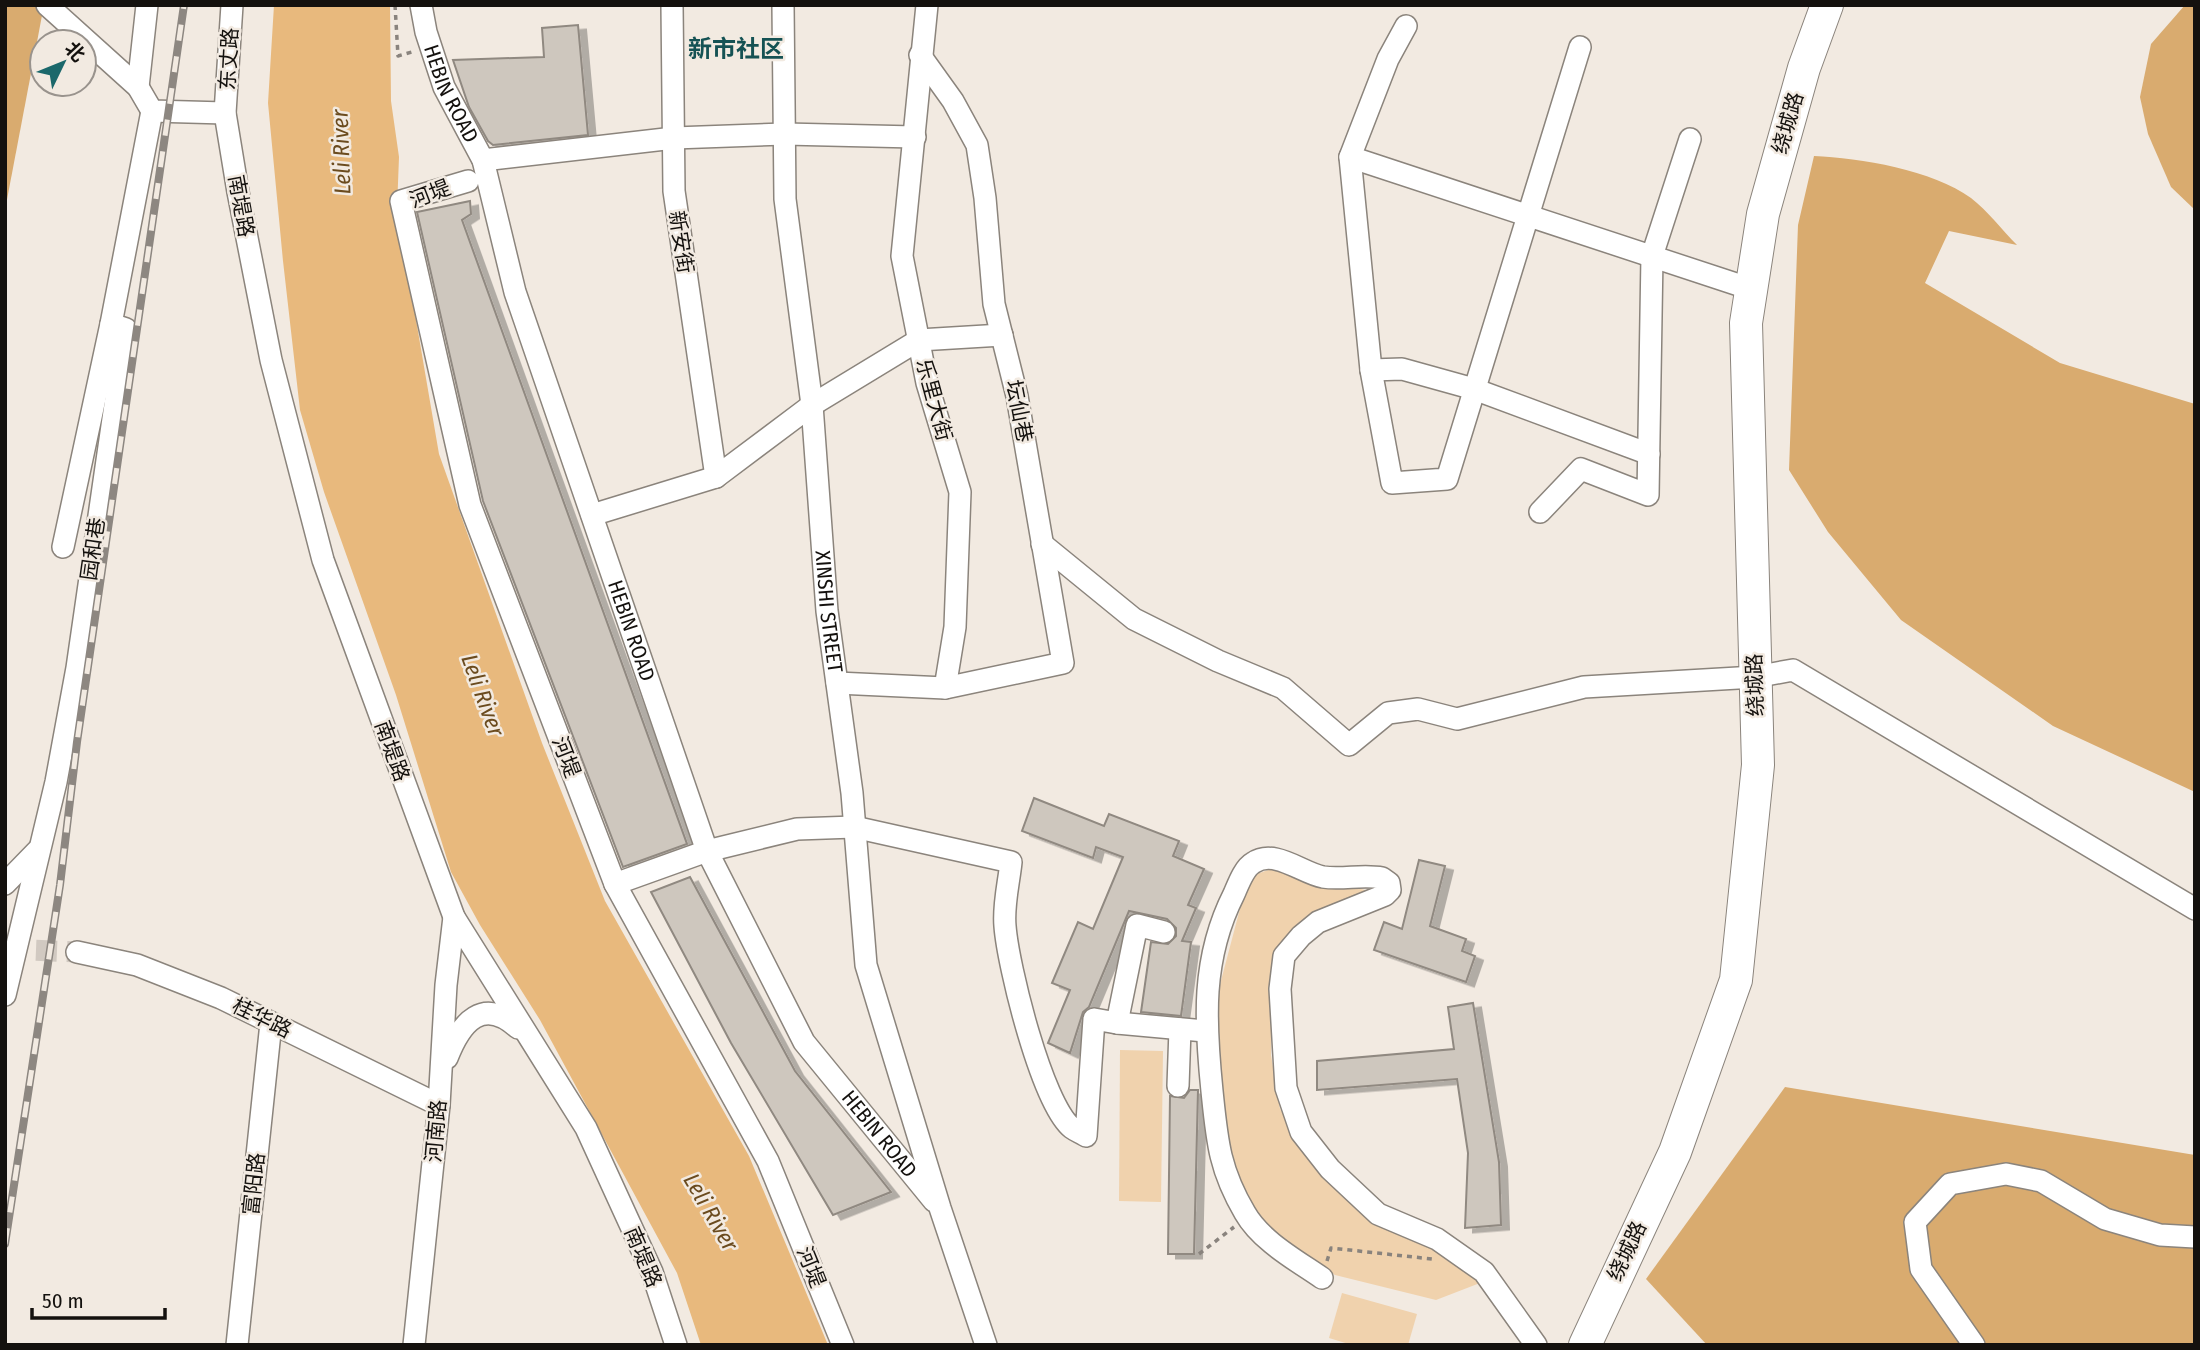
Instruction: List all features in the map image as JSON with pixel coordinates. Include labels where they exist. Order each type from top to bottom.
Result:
[{"type":"highway","name":"绕城路","points":[[1585,1345],[1675,1152],[1736,980],[1758,765],[1746,323],[1763,214],[1804,68],[1827,5]]},
{"type":"street","points":[[47,5],[138,87],[152,111],[111,324],[63,547]]},
{"type":"street","points":[[138,87],[147,5]]},
{"type":"street","name":"东丈路","points":[[225,113],[232,5]]},
{"type":"street","name":"HEBIN ROAD","points":[[422,5],[444,87],[482,160],[515,292],[707,850],[804,1042],[940,1208]]},
{"type":"street","name":"新安街","points":[[672,5],[674,191],[716,477]]},
{"type":"street","name":"XINSHI STREET","points":[[783,5],[785,199],[812,405],[827,611],[854,827],[866,965],[940,1208],[986,1345]]},
{"type":"street","name":"乐里大街","points":[[927,5],[902,256],[928,383],[960,492],[955,627],[945,688]]},
{"type":"street","points":[[1406,26],[1388,59],[1350,157],[1371,370],[1392,483],[1447,479],[1580,47]]},
{"type":"street","name":"坛仙巷","points":[[920,55],[953,101],[977,145],[985,198],[994,304],[1017,396],[1063,663],[945,688]]},
{"type":"street","points":[[152,111],[225,113]]},
{"type":"street","name":"南堤路","points":[[225,113],[271,360],[323,560],[454,917],[586,1128],[652,1272],[676,1345]]},
{"type":"street","points":[[482,160],[674,138],[785,134],[915,137]]},
{"type":"street","points":[[1540,512],[1581,469],[1648,495],[1652,256],[1690,139]]},
{"type":"street","points":[[1350,157],[1751,289]]},
{"type":"street","name":"河堤","points":[[468,181],[401,201],[470,505],[615,884],[768,1161],[843,1345]]},
{"type":"street","name":"园和巷","points":[[5,995],[37,851],[56,782],[77,668],[126,329],[111,324]]},
{"type":"street","points":[[592,515],[716,477],[812,405],[919,340],[1002,335]]},
{"type":"street","points":[[1371,370],[1402,369],[1474,389],[1649,454]]},
{"type":"street","points":[[1042,544],[1134,619],[1218,661],[1283,688],[1349,745],[1388,713],[1418,709],[1457,719],[1584,687],[1755,677],[1794,670],[2195,909]]},
{"type":"street","points":[[837,683],[945,688]]},
{"type":"street","points":[[615,884],[707,850],[797,829],[854,827],[1011,862],[1004,925],[1030,1040],[1047,1087],[1070,1127],[1086,1136],[1094,1019],[1205,1031]]},
{"type":"street","points":[[5,884],[37,851]]},
{"type":"street","points":[[1322,1278],[1276,1246],[1247,1216],[1229,1183],[1217,1149],[1205,1031],[1206,982],[1215,940],[1226,910],[1252,863],[1268,858],[1323,877],[1374,877],[1388,883],[1390,890],[1385,895],[1318,922],[1301,936],[1284,957],[1280,989],[1286,1088],[1301,1132],[1330,1169],[1378,1214],[1437,1239],[1484,1272],[1536,1345]]},
{"type":"street","name":"河南路","points":[[414,1345],[439,1105],[446,985],[454,917]]},
{"type":"street","points":[[1117,1023],[1137,925],[1164,932]]},
{"type":"street","name":"桂华路","points":[[77,952],[137,965],[221,998],[439,1105]]},
{"type":"street","points":[[441,1073],[455,1037],[468,1021],[488,1011],[504,1015],[530,1038]]},
{"type":"street","name":"富阳路","points":[[237,1345],[271,1023]]},
{"type":"street","points":[[1178,1086],[1180,1029]]},
{"type":"street","points":[[893,1151],[906,1159],[917,1161],[921,1154],[920,1141]]},
{"type":"street","points":[[1973,1345],[1921,1269],[1916,1222],[1951,1184],[2006,1174],[2041,1181],[2105,1219],[2160,1236],[2195,1237]]},
{"type":"path","points":[[395,5],[398,56],[432,49]]},
{"type":"path","points":[[1199,1254],[1247,1216]]},
{"type":"path","points":[[1322,1278],[1331,1248],[1433,1259]]},
{"type":"shaded area","points":[[5,5],[44,5],[40,28],[28,28],[28,89],[5,210]]},
{"type":"shaded area","points":[[2185,5],[2195,5],[2195,210],[2171,187],[2148,134],[2140,97],[2151,44]]},
{"type":"shaded area","points":[[1814,156],[1853,159],[1896,167],[1937,180],[1971,198],[2017,245],[1949,231],[1925,283],[2060,363],[2195,404],[2195,792],[2053,726],[1901,620],[1828,532],[1789,470],[1798,225]]},
{"type":"shaded area","points":[[1271,869],[1370,891],[1273,965],[1271,1055],[1280,1109],[1313,1158],[1349,1201],[1380,1223],[1440,1248],[1480,1283],[1436,1300],[1335,1275],[1267,1226],[1240,1191],[1225,1150],[1215,1036],[1218,992],[1246,886],[1257,874]]},
{"type":"shaded area","points":[[1120,1050],[1163,1051],[1161,1202],[1119,1201]]},
{"type":"shaded area","points":[[1785,1087],[2195,1155],[2195,1345],[1707,1345],[1646,1279]]},
{"type":"shaded area","points":[[1342,1293],[1417,1314],[1408,1345],[1352,1345],[1329,1338]]},
{"type":"water","name":"Leli River","points":[[274,5],[390,5],[391,101],[399,157],[397,209],[439,454],[542,743],[605,901],[749,1156],[828,1345],[701,1345],[677,1273],[540,1020],[480,925],[451,872],[396,695],[324,492],[300,410],[268,103]]},
{"type":"building","points":[[578,25],[588,135],[493,145],[469,107],[453,60],[544,57],[542,28]]},
{"type":"building","points":[[470,201],[471,214],[462,220],[687,844],[623,867],[483,501],[417,212]]},
{"type":"building","points":[[1034,798],[1104,826],[1109,814],[1179,841],[1173,856],[1204,869],[1188,905],[1196,908],[1182,941],[1191,942],[1181,1016],[1141,1012],[1151,942],[1168,944],[1176,936],[1176,928],[1167,919],[1129,911],[1089,1007],[1083,1012],[1070,1053],[1048,1043],[1070,990],[1052,983],[1078,922],[1093,929],[1123,857],[1096,847],[1093,858],[1022,831]]},
{"type":"building","points":[[1419,860],[1445,866],[1430,926],[1466,939],[1462,951],[1475,956],[1466,982],[1374,950],[1384,922],[1402,929]]},
{"type":"building","points":[[690,877],[795,1071],[891,1192],[833,1215],[731,1043],[651,892]]},
{"type":"building","points":[[1473,1003],[1499,1162],[1501,1225],[1465,1228],[1468,1153],[1457,1079],[1317,1090],[1317,1061],[1454,1049],[1448,1007]]},
{"type":"building","points":[[1190,1090],[1198,1090],[1194,1254],[1168,1254],[1170,1096],[1184,1098]]},
{"type":"tunnel","points":[[5,949],[77,952]]},
{"type":"railway","points":[[5,1244],[60,885],[77,742],[184,5]]},
{"type":"district","name":"新市社区","points":[[736,49]]}]
